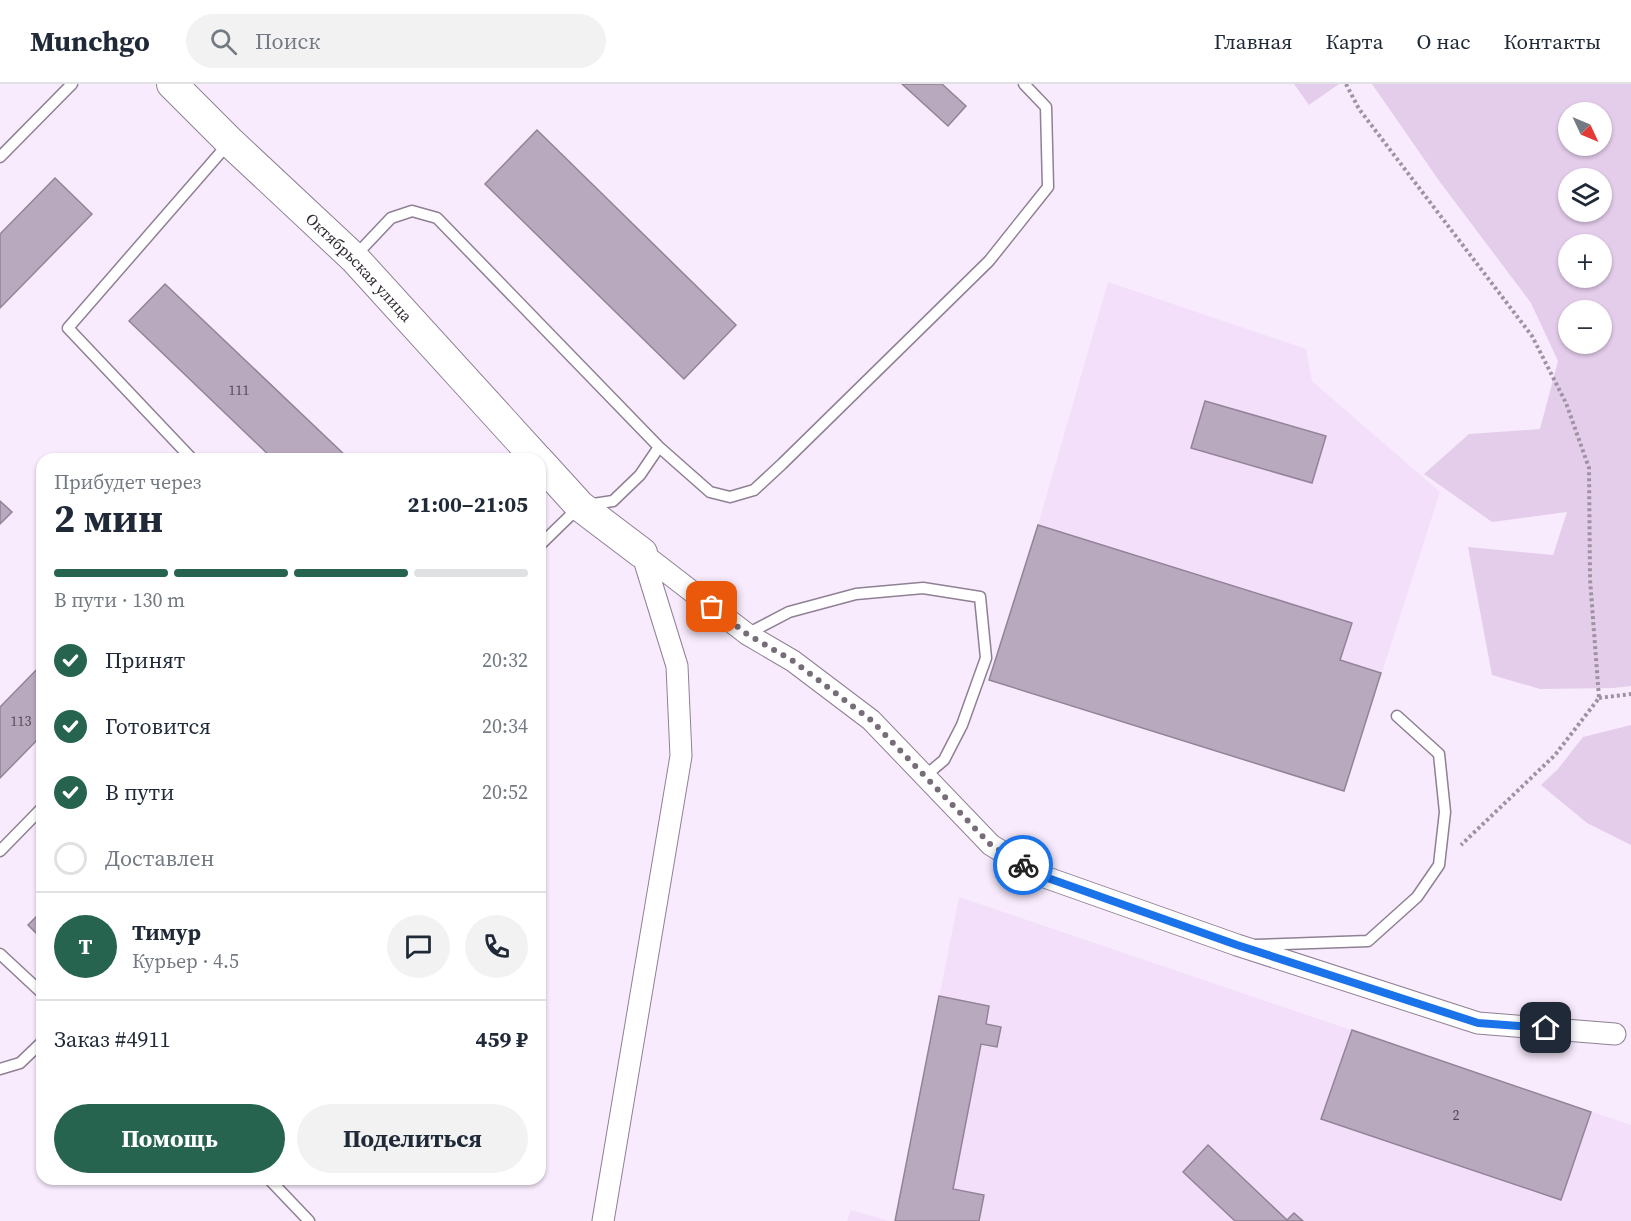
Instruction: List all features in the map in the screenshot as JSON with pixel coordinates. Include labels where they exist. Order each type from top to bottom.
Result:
[{"type":"street","name":"Октябрьская улица","points":[[172,84],[230,142],[354,258],[533,453]]},
{"type":"street","name":"Октябрьская улица","points":[[546,468],[580,506],[642,553]]},
{"type":"street","points":[[642,553],[747,634],[793,661],[871,720],[991,845],[1042,876],[1237,945],[1478,1023],[1615,1034]]},
{"type":"street","points":[[603,1221],[681,756],[676,666],[642,553]]},
{"type":"lane","points":[[0,157],[72,84]]},
{"type":"lane","points":[[354,258],[391,218],[412,211],[437,218],[659,447],[710,492],[730,497],[754,490],[782,464],[989,261],[1048,187],[1046,108],[1024,84]]},
{"type":"lane","points":[[186,453],[68,328],[230,142]]},
{"type":"lane","points":[[546,538],[580,506],[613,501],[640,475],[659,447]]},
{"type":"lane","points":[[747,634],[789,612],[856,594],[923,588],[980,597],[986,658],[962,725],[944,760],[925,776]]},
{"type":"lane","points":[[1237,945],[1368,941],[1417,897],[1439,865],[1445,812],[1439,754],[1397,716]]},
{"type":"lane","points":[[0,851],[36,814]]},
{"type":"lane","points":[[0,954],[36,987]]},
{"type":"lane","points":[[0,1069],[20,1064],[36,1048]]},
{"type":"lane","points":[[275,1185],[309,1221]]},
{"type":"path","points":[[1346,84],[1359,109],[1532,336],[1566,403],[1589,468],[1590,579],[1599,698],[1555,755],[1439,865]]},
{"type":"path","points":[[1599,698],[1631,694]]},
{"type":"shaded area","points":[[1294,84],[1339,84],[1309,105]]},
{"type":"shaded area","points":[[1372,84],[1631,84],[1631,686],[1540,689],[1492,675],[1468,547],[1553,555],[1567,512],[1492,522],[1424,474],[1469,434],[1540,429],[1558,361],[1531,303],[1440,182]]},
{"type":"shaded area","points":[[1108,282],[1306,349],[1312,381],[1440,492],[1344,791],[1038,525]]},
{"type":"shaded area","points":[[1631,725],[1631,845],[1587,823],[1541,785],[1558,769],[1583,737]]},
{"type":"shaded area","points":[[959,897],[1631,1125],[1631,1221],[895,1221]]},
{"type":"shaded area","points":[[851,1210],[889,1221],[847,1221]]},
{"type":"building","points":[[902,84],[942,84],[966,106],[948,126]]},
{"type":"building","points":[[537,130],[736,325],[684,379],[485,184]]},
{"type":"building","points":[[55,178],[92,214],[0,308],[0,234]]},
{"type":"building","points":[[165,284],[343,453],[267,453],[129,321]]},
{"type":"building","points":[[1205,401],[1326,436],[1312,483],[1191,448]]},
{"type":"building","points":[[0,501],[12,512],[0,524]]},
{"type":"building","points":[[1038,525],[1352,623],[1340,660],[1381,673],[1344,791],[989,680]]},
{"type":"building","points":[[36,670],[36,741],[0,778],[0,707]]},
{"type":"building","points":[[36,917],[36,933],[28,925]]},
{"type":"building","points":[[939,996],[989,1006],[986,1024],[1001,1027],[997,1047],[981,1044],[953,1189],[984,1195],[979,1221],[895,1221]]},
{"type":"building","points":[[1352,1030],[1591,1112],[1561,1200],[1321,1119]]},
{"type":"building","points":[[1208,1145],[1287,1220],[1294,1213],[1303,1221],[1235,1221],[1183,1172]]},
{"type":"way so far","points":[[712,607],[747,634],[793,661],[871,720],[991,845],[1023,865]]},
{"type":"route","points":[[1023,865],[1042,876],[1237,945],[1478,1023],[1546,1028]]}]
